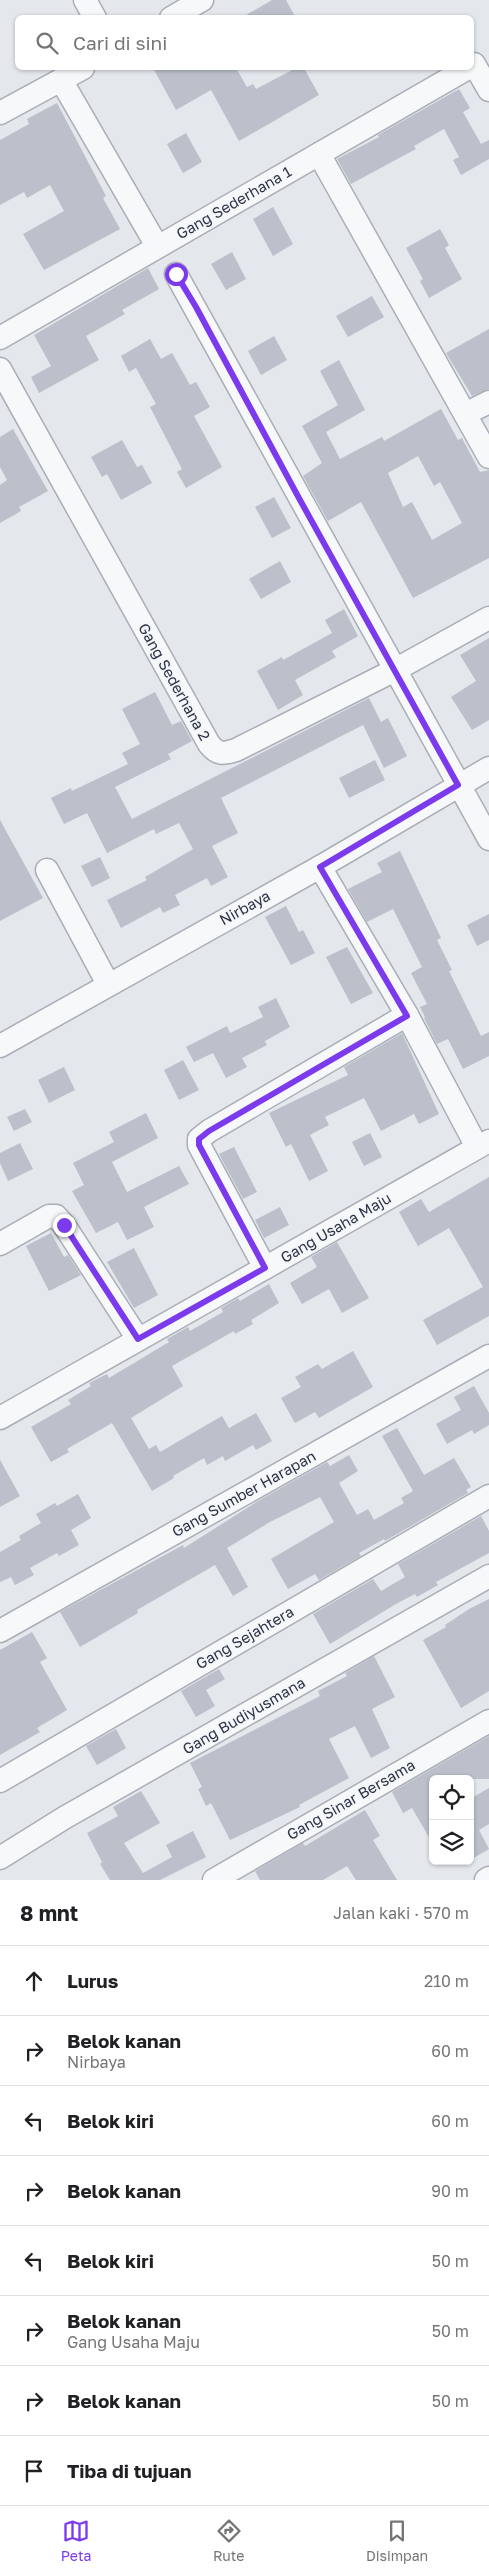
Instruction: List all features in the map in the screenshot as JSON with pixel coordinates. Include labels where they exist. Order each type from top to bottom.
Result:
[{"type":"street","points":[[85,0],[93,15]]},
{"type":"street","points":[[175,15],[194,2]]},
{"type":"street","points":[[476,63],[489,90]]},
{"type":"street","points":[[0,113],[79,70]]},
{"type":"street","name":"Gang Sederhana 1","points":[[0,338],[464,70]]},
{"type":"street","points":[[61,80],[157,246]]},
{"type":"street","points":[[319,154],[489,456]]},
{"type":"street","points":[[176,274],[489,839]]},
{"type":"street","name":"Gang Sederhana 2","points":[[0,369],[209,744],[215,751],[222,754],[236,750],[395,670],[489,618]]},
{"type":"street","points":[[465,414],[489,402]]},
{"type":"street","name":"Nirbaya","points":[[0,1046],[320,867],[489,768]]},
{"type":"street","points":[[320,867],[483,1144]]},
{"type":"street","points":[[48,870],[108,984]]},
{"type":"street","points":[[265,1268],[199,1145],[199,1139],[209,1131],[407,1016]]},
{"type":"street","name":"Gang Usaha Maju","points":[[0,1418],[483,1144]]},
{"type":"street","points":[[0,1244],[49,1216],[56,1216],[64,1225],[138,1339]]},
{"type":"street","name":"Gang Sumber Harapan","points":[[0,1631],[489,1356]]},
{"type":"street","name":"Gang Sejahtera","points":[[0,1780],[489,1496]]},
{"type":"street","name":"Gang Budiyusmana","points":[[0,1858],[64,1818],[489,1576]]},
{"type":"street","name":"Gang Sinar Bersama","points":[[214,1880],[489,1721]]},
{"type":"building","points":[[272,0],[286,0],[294,15],[246,15]]},
{"type":"building","points":[[154,70],[237,70],[247,87],[253,84],[256,89],[292,70],[305,70],[319,95],[239,141],[211,90],[176,110]]},
{"type":"building","points":[[459,89],[470,108],[463,112],[481,144],[489,140],[489,159],[461,175],[453,160],[459,157],[444,129],[414,146],[416,149],[351,184],[337,159],[379,137],[378,135]]},
{"type":"building","points":[[57,103],[106,196],[103,198],[120,229],[44,270],[23,234],[64,211],[50,185],[27,198],[24,192],[0,205],[0,140],[29,124],[27,119]]},
{"type":"building","points":[[186,133],[202,162],[183,173],[167,144]]},
{"type":"building","points":[[273,207],[293,244],[273,256],[253,219]]},
{"type":"building","points":[[440,229],[449,245],[445,248],[462,279],[429,298],[420,281],[423,279],[406,248]]},
{"type":"building","points":[[232,252],[246,279],[226,290],[211,264]]},
{"type":"building","points":[[148,268],[159,289],[122,310],[125,314],[86,336],[99,360],[39,393],[31,377],[51,366],[34,335]]},
{"type":"building","points":[[372,296],[384,317],[348,337],[336,316]]},
{"type":"building","points":[[489,329],[489,389],[472,396],[446,353]]},
{"type":"building","points":[[274,336],[287,360],[261,375],[248,351]]},
{"type":"building","points":[[150,339],[161,359],[172,353],[190,385],[196,382],[210,407],[194,416],[222,467],[186,488],[177,472],[182,469],[150,407],[156,404],[136,368],[129,372],[121,356]]},
{"type":"building","points":[[339,360],[365,410],[326,432],[340,459],[382,437],[384,441],[441,409],[458,440],[462,438],[480,472],[489,470],[489,558],[413,598],[361,502],[328,521],[303,476],[322,463],[302,426],[338,405],[320,371]],"holes":[[[418,456],[434,486],[440,482],[462,523],[432,540],[412,502],[403,507],[388,473]]]},
{"type":"building","points":[[13,429],[48,491],[19,507],[21,511],[0,523],[0,485],[7,480],[0,467],[0,437]]},
{"type":"building","points":[[122,440],[137,467],[142,465],[152,483],[121,500],[107,474],[102,477],[91,457]]},
{"type":"building","points":[[274,497],[291,528],[272,538],[255,507]]},
{"type":"building","points":[[280,561],[291,582],[261,599],[249,579]]},
{"type":"building","points":[[344,609],[358,636],[332,651],[336,657],[295,680],[303,695],[278,710],[257,671],[282,657],[283,660],[332,633],[325,620]]},
{"type":"building","points":[[489,638],[489,720],[472,730],[451,697],[476,681],[460,655]]},
{"type":"building","points":[[155,692],[172,725],[181,721],[192,741],[168,754],[171,759],[115,787],[132,819],[369,698],[381,722],[388,718],[407,756],[384,768],[363,725],[221,798],[238,833],[212,846],[228,877],[211,886],[207,878],[175,895],[180,905],[163,913],[160,907],[121,928],[107,900],[147,880],[145,877],[193,849],[179,823],[156,834],[154,829],[107,853],[87,813],[64,824],[51,798],[71,788],[72,791],[128,764],[122,753],[140,744],[122,709]]},
{"type":"building","points":[[375,760],[385,780],[349,798],[339,778]]},
{"type":"building","points":[[0,820],[43,898],[0,921]]},
{"type":"building","points":[[400,851],[441,938],[437,940],[452,970],[449,971],[481,1036],[489,1032],[489,1056],[463,1069],[448,1039],[437,1044],[424,1018],[420,1007],[427,1004],[411,973],[422,967],[393,909],[367,922],[348,889],[382,872],[377,863]]},
{"type":"building","points":[[100,857],[110,878],[92,887],[81,866]]},
{"type":"building","points":[[286,906],[299,932],[303,930],[315,953],[291,965],[265,917]]},
{"type":"building","points":[[489,914],[489,940],[477,946],[467,925]]},
{"type":"building","points":[[347,947],[373,993],[351,1004],[326,957]]},
{"type":"building","points":[[276,998],[290,1027],[265,1041],[267,1045],[242,1058],[247,1067],[226,1078],[213,1053],[194,1062],[186,1047],[227,1026],[230,1033],[263,1017],[258,1007]]},
{"type":"building","points":[[402,1033],[439,1114],[419,1124],[414,1114],[381,1131],[364,1098],[325,1117],[329,1125],[310,1135],[328,1171],[309,1181],[291,1144],[286,1147],[269,1113],[348,1075],[344,1067]]},
{"type":"building","points":[[183,1060],[199,1090],[179,1100],[164,1070]]},
{"type":"building","points":[[64,1067],[75,1090],[49,1103],[38,1080]]},
{"type":"building","points":[[25,1109],[32,1122],[14,1131],[7,1117]]},
{"type":"building","points":[[146,1113],[158,1138],[112,1162],[127,1192],[179,1166],[189,1184],[144,1207],[154,1227],[127,1240],[118,1222],[96,1233],[72,1191],[84,1185],[73,1163],[114,1142],[109,1132]]},
{"type":"building","points":[[370,1133],[382,1157],[364,1166],[352,1142]]},
{"type":"building","points":[[20,1143],[33,1169],[8,1181],[0,1163],[0,1153]]},
{"type":"building","points":[[234,1147],[257,1192],[243,1199],[219,1154]]},
{"type":"building","points":[[489,1177],[489,1316],[437,1345],[423,1320],[483,1287],[449,1228],[418,1246],[399,1212],[421,1199],[429,1212]]},
{"type":"building","points":[[280,1207],[289,1225],[264,1238],[255,1220]]},
{"type":"building","points":[[51,1233],[64,1257],[68,1255],[81,1275],[49,1291],[26,1246]]},
{"type":"building","points":[[337,1242],[369,1298],[342,1313],[329,1289],[302,1304],[290,1283],[317,1267],[311,1257]]},
{"type":"building","points":[[134,1248],[158,1295],[134,1308],[107,1262]]},
{"type":"building","points":[[269,1284],[279,1303],[251,1320],[253,1324],[235,1334],[234,1331],[172,1366],[183,1386],[131,1418],[149,1449],[156,1445],[160,1452],[222,1416],[229,1428],[256,1413],[272,1441],[256,1450],[253,1445],[225,1461],[223,1456],[207,1465],[204,1458],[152,1491],[112,1423],[67,1449],[69,1452],[51,1462],[31,1427],[71,1404],[68,1400],[91,1386],[89,1383],[107,1374],[109,1378],[169,1342],[167,1339],[188,1327],[190,1331],[223,1312],[221,1308],[238,1298],[240,1301]]},
{"type":"building","points":[[353,1351],[373,1387],[319,1418],[315,1412],[295,1423],[281,1398],[301,1387],[295,1377],[318,1364],[322,1369]]},
{"type":"building","points":[[474,1386],[489,1413],[489,1425],[474,1434],[472,1430],[447,1444],[436,1424],[461,1410],[454,1397]]},
{"type":"building","points":[[397,1428],[424,1475],[454,1458],[471,1487],[466,1490],[468,1493],[385,1541],[384,1539],[359,1553],[361,1556],[319,1580],[315,1574],[288,1589],[271,1559],[334,1522],[320,1497],[270,1522],[227,1548],[248,1587],[233,1596],[215,1565],[137,1610],[138,1613],[80,1647],[60,1612],[183,1545],[184,1548],[258,1501],[327,1462],[330,1466],[349,1455],[358,1471],[339,1483],[357,1515],[368,1509],[374,1520],[404,1503],[401,1498],[413,1491],[382,1436]]},
{"type":"building","points":[[0,1460],[20,1496],[0,1507]]},
{"type":"building","points":[[78,1494],[91,1518],[71,1530],[79,1545],[59,1556],[57,1553],[30,1568],[34,1575],[15,1585],[11,1577],[0,1582],[0,1552],[21,1540],[19,1536],[41,1523],[36,1514],[55,1503],[57,1506]]},
{"type":"building","points":[[481,1516],[489,1531],[489,1553],[436,1582],[438,1585],[417,1597],[415,1594],[396,1604],[330,1644],[313,1614],[373,1579],[381,1591],[405,1577],[398,1564]]},
{"type":"building","points":[[489,1599],[489,1691],[461,1708],[423,1640],[446,1627],[445,1625],[469,1609]]},
{"type":"building","points":[[32,1632],[47,1658],[40,1662],[67,1710],[37,1728],[40,1732],[0,1755],[0,1650]]},
{"type":"building","points":[[374,1656],[395,1697],[372,1709],[390,1748],[371,1758],[355,1726],[329,1739],[349,1778],[299,1805],[300,1807],[230,1840],[211,1803],[206,1806],[198,1789],[202,1787],[190,1763],[320,1696],[318,1691],[347,1676],[345,1673]]},
{"type":"building","points":[[219,1669],[225,1679],[206,1690],[215,1706],[196,1717],[181,1691]]},
{"type":"building","points":[[116,1729],[126,1748],[97,1765],[86,1746]]},
{"type":"building","points":[[489,1736],[489,1779],[474,1779],[474,1775],[429,1775],[429,1837],[412,1808],[403,1813],[392,1792]]},
{"type":"building","points":[[489,1788],[489,1824],[479,1830],[489,1849],[474,1858],[474,1820],[474,1797]]},
{"type":"building","points":[[141,1791],[160,1823],[124,1843],[143,1873],[172,1857],[166,1845],[193,1831],[206,1857],[160,1880],[110,1880],[100,1864],[102,1862],[87,1833],[118,1816],[113,1807]]},
{"type":"building","points":[[365,1810],[380,1836],[373,1840],[397,1880],[356,1880],[347,1866],[323,1880],[260,1880],[255,1871],[303,1843],[305,1846]]},
{"type":"route","points":[[64,1225],[138,1339],[265,1268],[199,1145],[199,1139],[202,1135],[407,1016],[320,867],[458,785],[300,500],[196,307],[176,274]]}]
